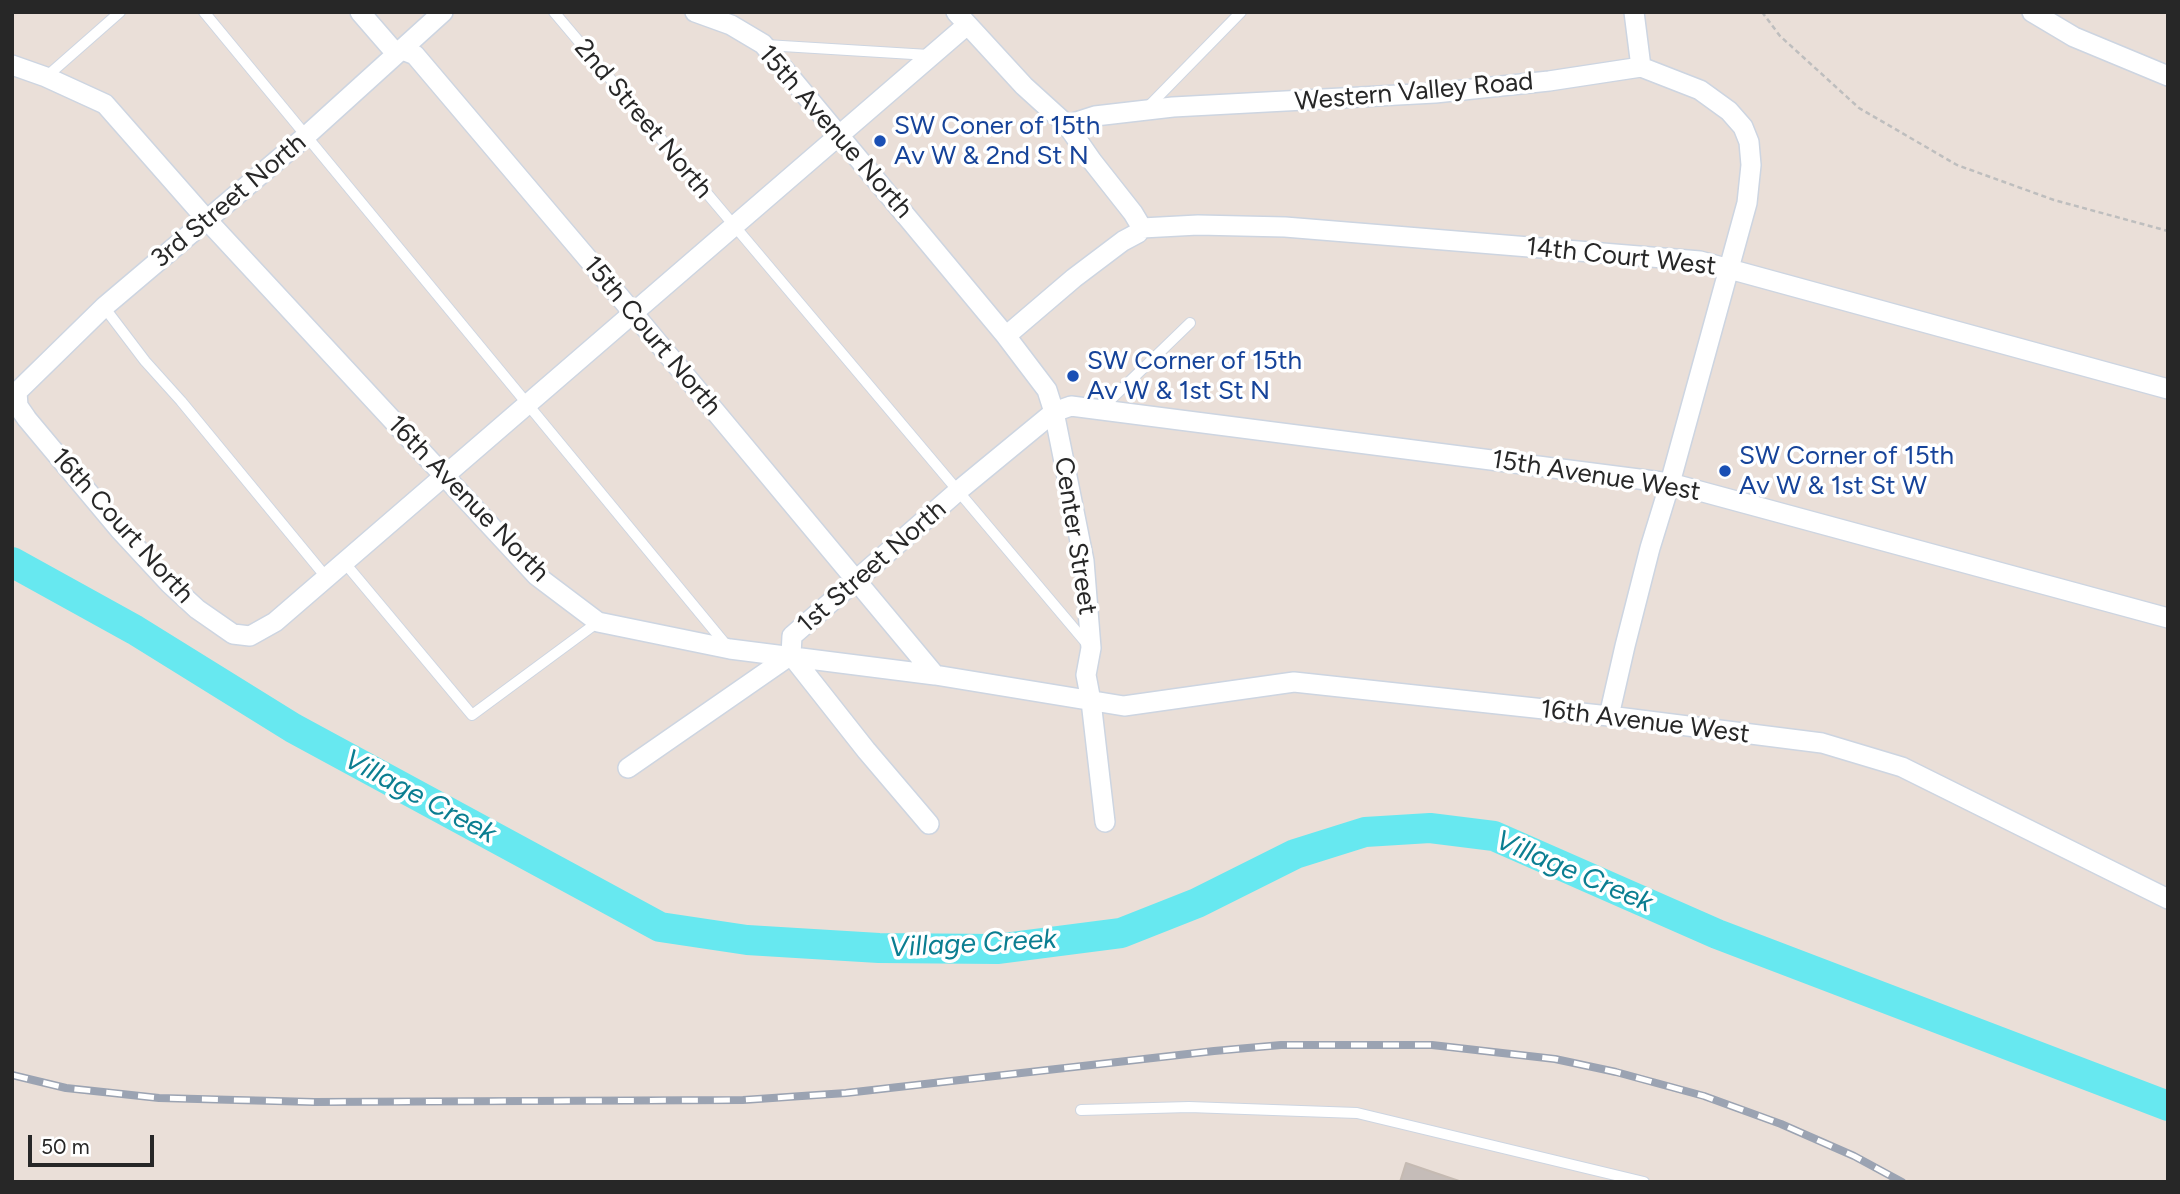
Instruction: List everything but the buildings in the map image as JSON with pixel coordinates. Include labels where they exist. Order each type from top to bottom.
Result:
[{"type":"street","name":"15th Court North","points":[[360,12],[393,50],[415,55],[935,675]]},
{"type":"street","name":"3rd Street North","points":[[17,392],[104,307],[306,136],[443,12]]},
{"type":"street","name":"15th Avenue North","points":[[695,12],[731,25],[764,44],[1006,336],[1047,390],[1054,412]]},
{"type":"street","points":[[1609,716],[1647,560],[1671,483],[1747,203],[1751,165],[1749,142],[1743,127],[1729,111],[1700,90],[1641,67],[1634,12]]},
{"type":"street","points":[[2032,12],[2074,37],[2168,76]]},
{"type":"street","points":[[326,577],[933,56],[962,19],[1024,86],[1067,125],[1142,228],[1074,278],[1006,336]]},
{"type":"street","name":"16th Avenue North","points":[[12,65],[105,104],[206,220],[537,576],[598,622],[730,649],[935,675],[1091,701]]},
{"type":"street","name":"Western Valley Road","points":[[1067,125],[1095,116],[1173,107],[1306,102],[1435,93],[1549,82],[1641,67]]},
{"type":"street","name":"14th Court West","points":[[1142,228],[1198,225],[1285,227],[1700,261],[2168,389]]},
{"type":"street","name":"16th Court North","points":[[17,392],[18,406],[27,419],[119,528],[170,584],[218,625],[233,634],[250,636],[275,622],[326,577]]},
{"type":"street","name":"15th Avenue West","points":[[1054,412],[1071,406],[1671,483],[2168,618]]},
{"type":"street","name":"1st Street North","points":[[628,768],[791,655],[792,636],[958,491],[1054,412]]},
{"type":"street","name":"Center Street","points":[[1054,412],[1084,561],[1091,648],[1086,675],[1105,822]]},
{"type":"street","points":[[791,655],[929,824]]},
{"type":"street","name":"16th Avenue West","points":[[1091,701],[1124,706],[1294,682],[1609,716],[1822,743],[1902,767],[2168,899]]},
{"type":"lane","points":[[46,77],[120,12]]},
{"type":"lane","points":[[204,12],[730,649]]},
{"type":"lane","name":"2nd Street North","points":[[554,12],[1091,648]]},
{"type":"lane","points":[[1145,111],[1241,12]]},
{"type":"lane","points":[[764,44],[933,56]]},
{"type":"lane","points":[[104,307],[145,362],[181,401],[326,577]]},
{"type":"lane","points":[[1101,410],[1190,323]]},
{"type":"lane","points":[[344,562],[472,715],[598,622]]},
{"type":"lane","points":[[1081,1110],[1189,1107],[1357,1113],[1644,1182]]},
{"type":"path","points":[[1762,12],[1780,36],[1859,108],[1957,165],[2054,200],[2168,231]]},
{"type":"waterway","name":"Village Creek","points":[[12,562],[135,630],[293,728],[660,927],[747,940],[879,948],[997,949],[1121,933],[1197,903],[1295,854],[1365,832],[1430,828],[1494,836],[1717,934],[2168,1106]]},
{"type":"railway","points":[[12,1075],[66,1088],[159,1098],[314,1102],[743,1100],[846,1093],[1281,1045],[1432,1045],[1555,1059],[1704,1096],[1781,1124],[1854,1156],[1902,1182]]},
{"type":"place","name":"SW Coner of 15th Av W & 2nd St N","points":[[880,141]]},
{"type":"place","name":"SW Corner of 15th Av W & 1st St N","points":[[1073,376]]},
{"type":"place","name":"SW Corner of 15th Av W & 1st St W","points":[[1725,471]]}]
